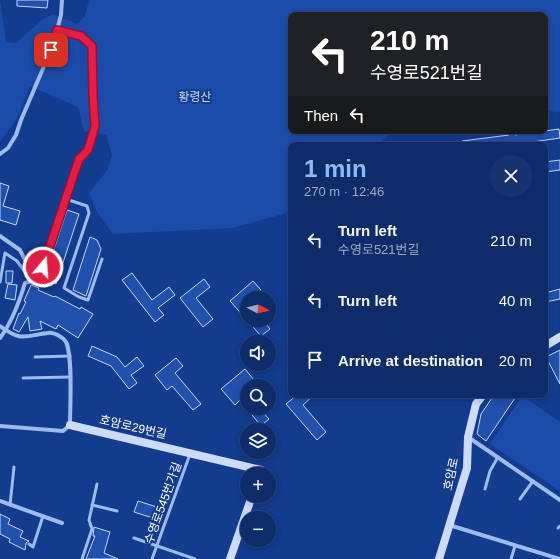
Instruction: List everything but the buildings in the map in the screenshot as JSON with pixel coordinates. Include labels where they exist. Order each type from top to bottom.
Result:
[{"type":"street","points":[[0,154],[8,148],[16,135],[51,50],[57,30],[62,0]]},
{"type":"street","points":[[39,278],[79,159],[88,150],[95,126],[92,46],[81,36],[57,30]]},
{"type":"street","points":[[0,236],[20,250],[30,270],[39,278]]},
{"type":"street","points":[[0,338],[6,330],[20,300],[25,283],[39,278]]},
{"type":"street","points":[[0,326],[17,337],[29,337],[51,332],[63,338],[67,343],[70,356],[70,424],[63,430],[0,426]]},
{"type":"street","points":[[548,344],[560,337]]},
{"type":"street","name":"호암로","points":[[439,559],[467,468],[468,437],[476,404],[481,398]]},
{"type":"street","name":"호암로29번길","points":[[70,424],[242,467]]},
{"type":"street","points":[[468,437],[560,500]]},
{"type":"street","points":[[0,501],[62,523]]},
{"type":"street","points":[[230,559],[250,503]]},
{"type":"street","points":[[450,526],[557,559]]},
{"type":"lane","points":[[66,199],[87,206],[89,213],[64,288],[79,297],[88,300],[102,258]]},
{"type":"lane","points":[[0,282],[5,253],[17,261],[25,272],[39,278],[44,284]]},
{"type":"lane","points":[[34,357],[70,356]]},
{"type":"lane","points":[[23,378],[70,377]]},
{"type":"lane","name":"수영로545번가길","points":[[152,559],[190,453]]},
{"type":"lane","points":[[484,489],[490,471],[498,457]]},
{"type":"lane","points":[[10,505],[14,467]]},
{"type":"lane","points":[[520,499],[533,481]]},
{"type":"lane","points":[[82,559],[92,529],[89,520],[97,484]]},
{"type":"lane","points":[[92,505],[117,511]]},
{"type":"lane","points":[[29,544],[33,547],[43,516]]},
{"type":"lane","points":[[134,538],[195,559]]},
{"type":"lane","points":[[511,559],[515,546]]},
{"type":"green space","name":"황령산","points":[[0,0],[6,42],[16,43],[42,20],[53,14],[77,24],[85,16],[89,0],[560,0],[560,112],[548,111],[548,12],[288,12],[288,134],[390,134],[381,142],[288,142],[288,213],[232,228],[113,234],[97,212],[89,193],[108,169],[112,155],[106,135],[84,131],[78,107],[30,86],[18,117],[0,142]]},
{"type":"green space","points":[[521,398],[525,398],[560,422],[560,491],[490,444]]},
{"type":"route","points":[[43,267],[79,159],[88,150],[95,126],[92,46],[81,36],[57,30],[51,50]]}]
